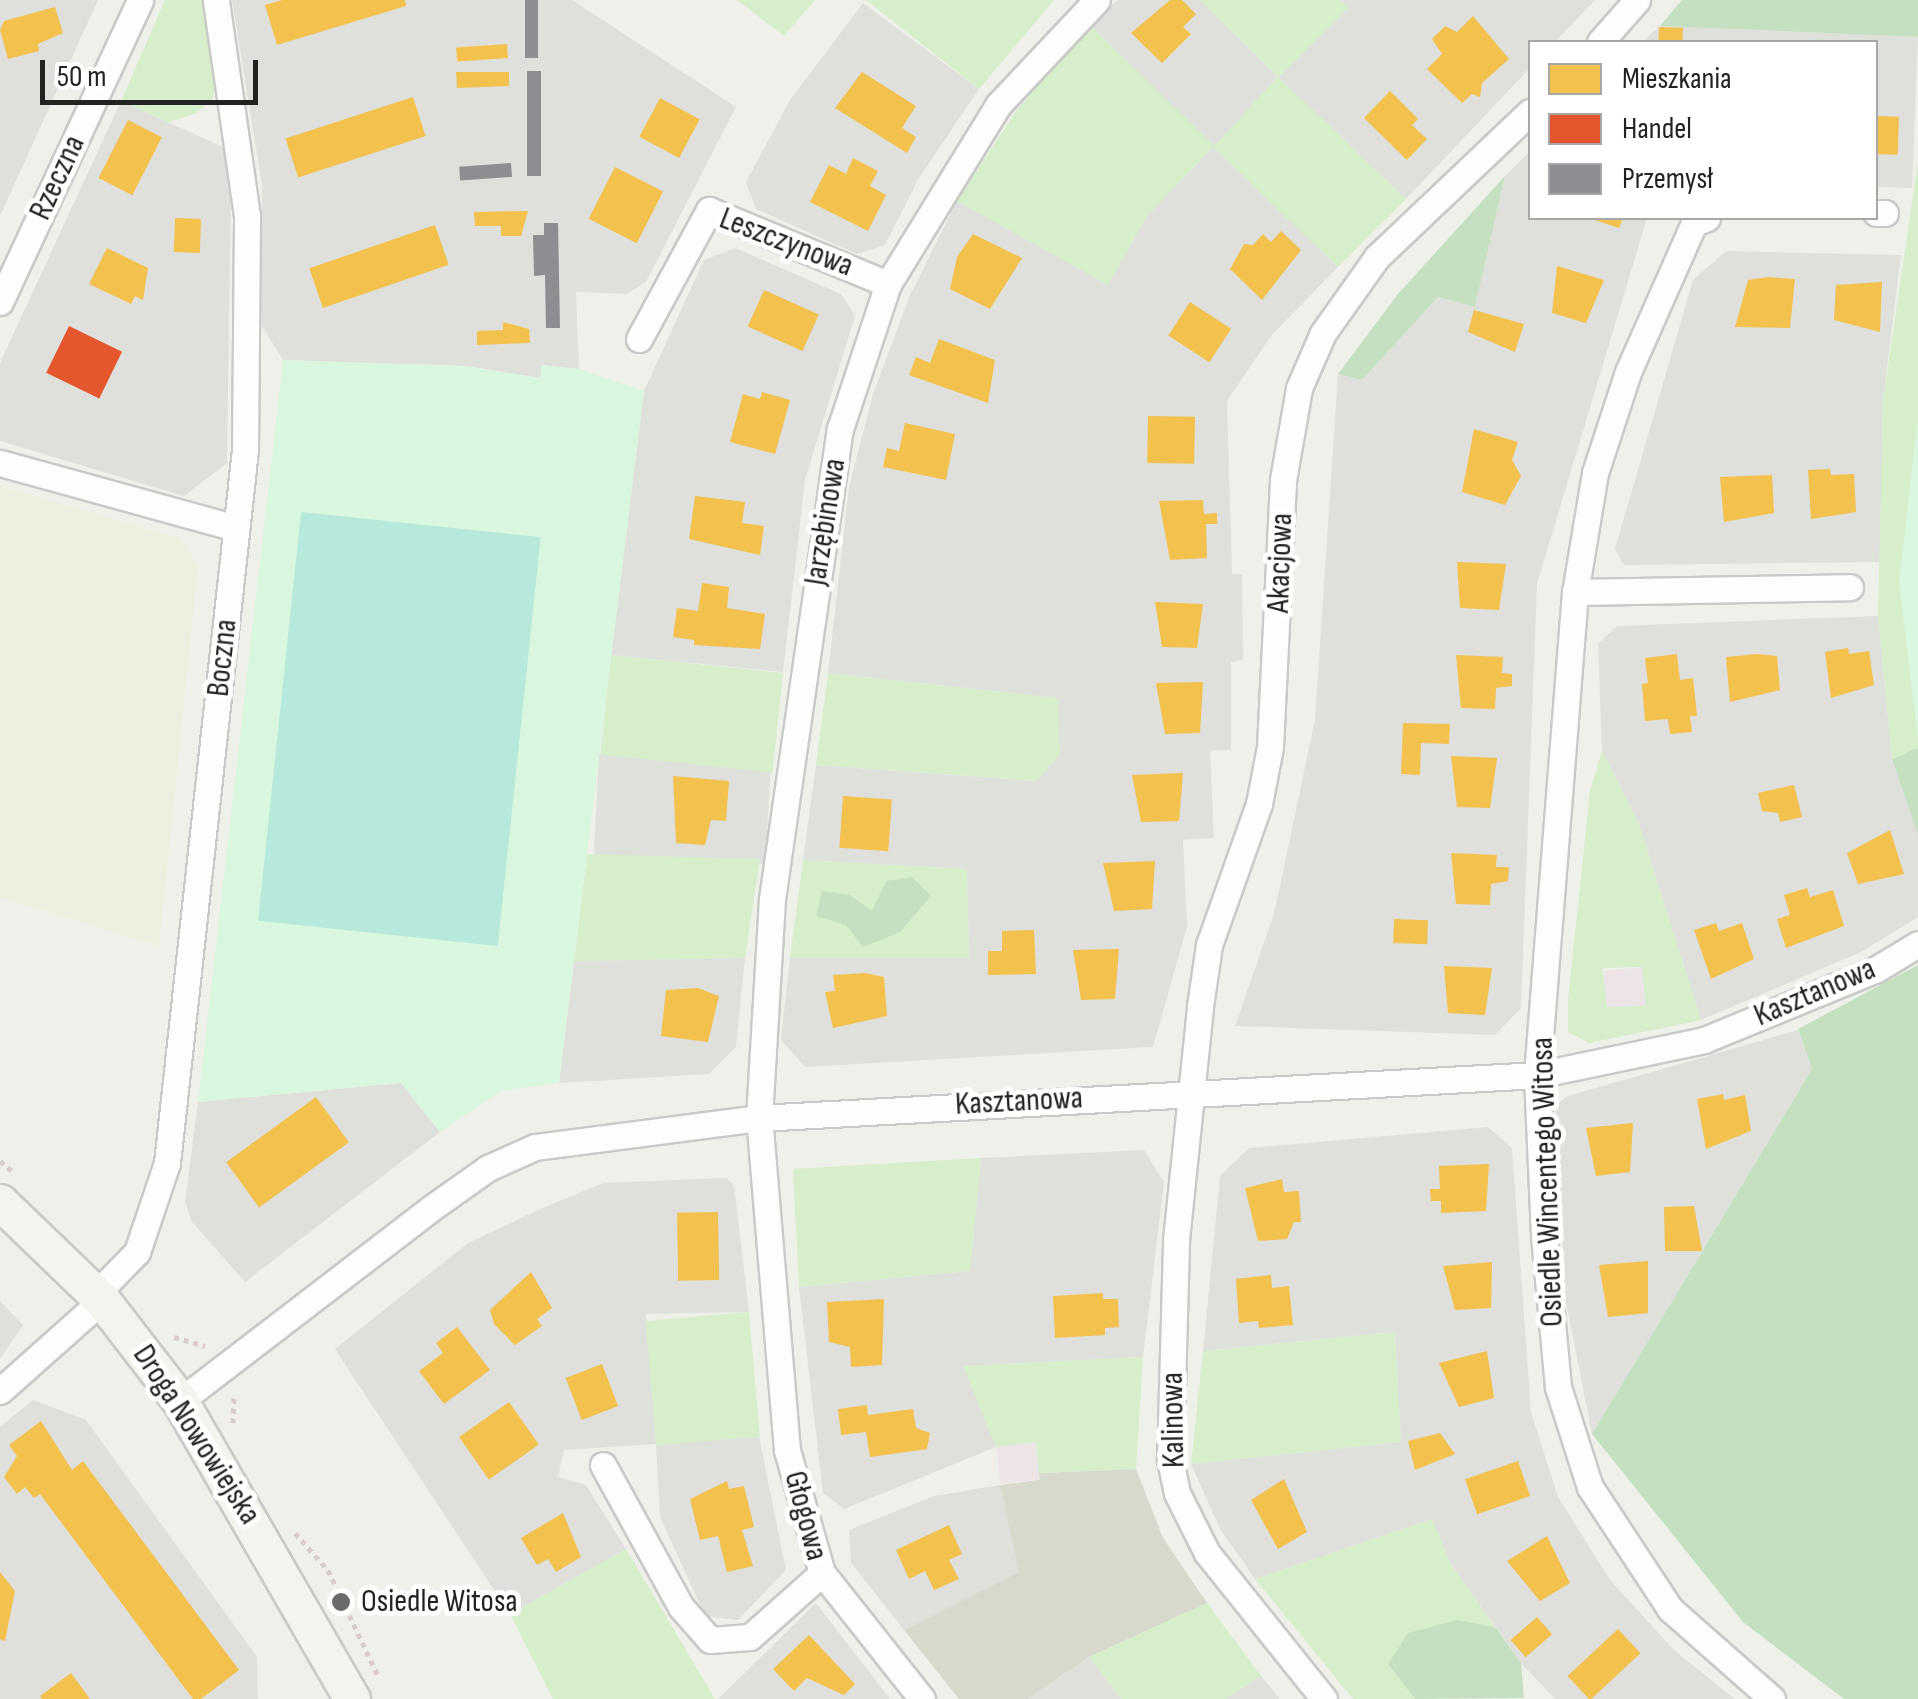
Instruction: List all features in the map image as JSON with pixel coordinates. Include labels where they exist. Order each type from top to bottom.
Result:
[{"type":"street","name":"Rzeczna","points":[[0,302],[140,0]]},
{"type":"street","name":"Boczna","points":[[0,1391],[99,1297],[137,1252],[167,1163],[247,424],[247,216],[216,0]]},
{"type":"street","name":"Jarzębinowa","points":[[759,1118],[772,898],[814,586],[840,429],[888,284],[998,106],[1097,0]]},
{"type":"street","points":[[1602,40],[1636,0]]},
{"type":"street","name":"Akacjowa","points":[[1192,1094],[1210,945],[1259,804],[1270,747],[1284,480],[1298,388],[1323,333],[1377,257],[1528,114]]},
{"type":"street","name":"Leszczynowa","points":[[638,340],[709,210],[888,284]]},
{"type":"street","name":"Osiedle Wincentego Witosa","points":[[1702,220],[1694,223],[1628,372],[1595,473],[1575,592],[1537,1075],[1558,1386],[1584,1470],[1670,1609],[1772,1699]]},
{"type":"street","points":[[0,463],[236,528]]},
{"type":"street","points":[[1575,592],[1850,587]]},
{"type":"street","name":"Kasztanowa","points":[[180,1401],[488,1168],[582,1137],[759,1118],[1458,1084],[1537,1075],[1704,1040],[1874,970],[1918,944]]},
{"type":"street","name":"Kalinowa","points":[[1192,1094],[1176,1240],[1170,1459],[1176,1493],[1207,1554],[1324,1699]]},
{"type":"street","name":"Głogowa","points":[[603,1465],[681,1606],[710,1640],[750,1637],[822,1573],[788,1450],[759,1118]]},
{"type":"street","name":"Droga Nowowiejska","points":[[0,1202],[99,1297],[180,1401],[367,1694]]},
{"type":"street","points":[[822,1573],[842,1607],[922,1699]]},
{"type":"path","points":[[239,1435],[230,1419],[233,1397],[242,1390]]},
{"type":"path","points":[[286,1517],[328,1570],[367,1694]]},
{"type":"shaded area","points":[[0,0],[98,0],[0,216]]},
{"type":"shaded area","points":[[232,0],[572,0],[736,107],[646,282],[627,294],[576,292],[579,369],[541,365],[541,378],[466,366],[283,360],[262,326],[262,185]]},
{"type":"shaded area","points":[[1118,0],[1200,0],[1278,77],[1214,147],[1338,267],[1271,336],[1227,401],[1232,574],[1242,574],[1243,660],[1231,662],[1231,750],[1210,751],[1214,838],[1183,840],[1187,927],[1153,1047],[805,1067],[781,1040],[790,958],[969,957],[967,869],[803,860],[816,765],[1036,781],[1057,698],[828,673],[849,487],[873,394],[910,295],[957,201],[1108,284],[1147,216],[1213,147],[1089,24]]},
{"type":"shaded area","points":[[1340,0],[1595,0],[1557,40],[1528,40],[1528,70],[1406,199],[1278,77],[1349,7]]},
{"type":"shaded area","points":[[863,3],[979,89],[918,180],[885,245],[857,254],[756,209],[746,182],[790,100]]},
{"type":"shaded area","points":[[1660,26],[1918,37],[1912,188],[1878,187],[1878,40],[1644,40]]},
{"type":"shaded area","points":[[121,101],[225,148],[231,186],[227,463],[184,496],[0,441],[0,363]]},
{"type":"shaded area","points":[[1528,153],[1528,220],[1646,220],[1537,584],[1521,1008],[1495,1035],[1235,1026],[1274,914],[1315,720],[1338,374],[1362,380],[1438,297],[1475,307],[1505,176]]},
{"type":"shaded area","points":[[735,248],[841,294],[855,316],[805,480],[783,672],[611,655],[644,391],[704,260]]},
{"type":"shaded area","points":[[1726,251],[1901,255],[1883,399],[1880,562],[1624,565],[1615,549],[1693,280]]},
{"type":"shaded area","points":[[301,512],[541,537],[498,946],[258,921]]},
{"type":"shaded area","points":[[1878,616],[1892,759],[1918,835],[1918,917],[1861,952],[1701,1020],[1639,824],[1602,751],[1598,644],[1617,626]]},
{"type":"shaded area","points":[[599,754],[771,763],[765,864],[594,855]]},
{"type":"shaded area","points":[[745,958],[736,1047],[709,1074],[559,1083],[574,961]]},
{"type":"shaded area","points":[[1643,967],[1647,1007],[1606,1011],[1602,971]]},
{"type":"shaded area","points":[[1798,1030],[1812,1069],[1592,1434],[1566,1302],[1555,1106],[1568,1096]]},
{"type":"shaded area","points":[[401,1083],[440,1132],[245,1282],[192,1222],[185,1202],[198,1102]]},
{"type":"shaded area","points":[[1488,1127],[1512,1148],[1531,1412],[1558,1497],[1610,1580],[1675,1651],[1735,1699],[1555,1699],[1521,1663],[1450,1563],[1432,1519],[1255,1579],[1220,1529],[1191,1464],[1401,1442],[1395,1332],[1203,1351],[1220,1176],[1249,1148]]},
{"type":"shaded area","points":[[1144,1150],[1164,1182],[1143,1357],[964,1366],[996,1447],[844,1509],[823,1493],[799,1287],[970,1271],[981,1158]]},
{"type":"shaded area","points":[[727,1178],[734,1186],[749,1312],[646,1314],[656,1443],[759,1437],[786,1570],[738,1620],[705,1616],[660,1517],[656,1444],[564,1450],[558,1477],[586,1485],[626,1549],[510,1614],[335,1349],[468,1243],[538,1210],[603,1183]]},
{"type":"shaded area","points":[[0,1301],[23,1325],[0,1359]]},
{"type":"shaded area","points":[[33,1400],[86,1420],[257,1657],[258,1699],[0,1699],[0,1427]]},
{"type":"shaded area","points":[[1036,1441],[1040,1480],[1000,1484],[996,1445]]},
{"type":"shaded area","points":[[1136,1469],[1163,1538],[1207,1603],[1089,1657],[1027,1699],[959,1699],[904,1630],[1019,1572],[1000,1485],[1040,1480],[1039,1473]]},
{"type":"shaded area","points":[[1000,1485],[1020,1572],[904,1630],[851,1563],[849,1530],[934,1496]]},
{"type":"shaded area","points":[[816,1603],[890,1699],[718,1699]]},
{"type":"shaded area","points":[[1089,1657],[1121,1699],[1027,1699]]},
{"type":"shaded area","points":[[1261,1676],[1280,1699],[1225,1699]]},
{"type":"green space","points":[[165,0],[208,0],[218,69],[213,98],[195,114],[168,122],[121,101]]},
{"type":"green space","points":[[737,0],[815,0],[784,36]]},
{"type":"green space","points":[[866,0],[1054,0],[979,89]]},
{"type":"green space","points":[[1200,0],[1340,0],[1349,7],[1278,77]]},
{"type":"green space","points":[[1682,0],[1918,0],[1918,37],[1660,26]]},
{"type":"green space","points":[[1089,24],[1214,146],[1278,77],[1406,199],[1338,267],[1213,147],[1147,216],[1108,285],[957,201],[1015,113]]},
{"type":"green space","points":[[1918,162],[1918,748],[1892,759],[1878,616],[1883,399]]},
{"type":"green space","points":[[1505,176],[1475,307],[1438,297],[1362,380],[1338,374],[1398,294]]},
{"type":"green space","points":[[283,360],[466,366],[540,378],[541,365],[579,369],[644,391],[559,1083],[501,1091],[440,1132],[401,1083],[198,1102]]},
{"type":"green space","points":[[1918,417],[1918,740],[1899,582]]},
{"type":"green space","points":[[0,486],[181,539],[198,566],[159,946],[0,897]]},
{"type":"green space","points":[[611,655],[783,673],[773,773],[601,754]]},
{"type":"green space","points":[[828,673],[1058,698],[1060,754],[1037,781],[816,765]]},
{"type":"green space","points":[[1918,748],[1918,835],[1892,759]]},
{"type":"green space","points":[[1602,751],[1639,824],[1701,1020],[1589,1043],[1568,1032],[1590,791]],"holes":[[[1642,967],[1646,1006],[1607,1007],[1602,968]]]},
{"type":"green space","points":[[587,854],[760,859],[745,958],[574,961]]},
{"type":"green space","points":[[803,860],[967,869],[969,958],[790,958]]},
{"type":"green space","points":[[912,877],[931,896],[900,932],[863,947],[846,925],[816,916],[822,891],[850,895],[872,911],[886,881]]},
{"type":"green space","points":[[1918,965],[1918,1699],[1844,1699],[1743,1622],[1592,1434],[1812,1069],[1798,1029]]},
{"type":"green space","points":[[981,1158],[970,1271],[799,1287],[793,1169]]},
{"type":"green space","points":[[749,1312],[760,1437],[656,1446],[645,1321]]},
{"type":"green space","points":[[1395,1332],[1401,1442],[1191,1464],[1203,1351]]},
{"type":"green space","points":[[1143,1357],[1136,1469],[1039,1473],[1036,1442],[996,1447],[963,1366]]},
{"type":"green space","points":[[1432,1519],[1450,1563],[1495,1627],[1457,1621],[1388,1664],[1415,1699],[1353,1699],[1255,1579]]},
{"type":"green space","points":[[626,1549],[715,1699],[553,1699],[510,1614]]},
{"type":"green space","points":[[1207,1603],[1261,1676],[1225,1699],[1121,1699],[1089,1657]]},
{"type":"green space","points":[[1457,1620],[1495,1627],[1521,1663],[1524,1698],[1415,1699],[1388,1664],[1408,1633]]},
{"type":"building: Mieszkania","points":[[282,0],[405,0],[406,6],[277,45],[265,5]]},
{"type":"building: Mieszkania","points":[[1170,0],[1182,0],[1196,14],[1183,27],[1191,34],[1162,63],[1131,33]]},
{"type":"building: Mieszkania","points":[[55,7],[63,33],[38,44],[39,51],[8,59],[0,30],[4,21]]},
{"type":"building: Mieszkania","points":[[1473,16],[1509,59],[1482,83],[1480,97],[1472,94],[1462,103],[1427,69],[1442,54],[1432,39],[1445,26],[1457,32]]},
{"type":"building: Mieszkania","points":[[1659,27],[1683,28],[1683,40],[1659,40]]},
{"type":"building: Mieszkania","points":[[507,44],[508,58],[457,62],[456,48]]},
{"type":"building: Mieszkania","points":[[456,72],[509,72],[509,86],[457,88]]},
{"type":"building: Mieszkania","points":[[862,72],[916,106],[902,128],[916,137],[907,153],[835,108]]},
{"type":"building: Mieszkania","points":[[1390,91],[1418,119],[1412,125],[1427,139],[1407,160],[1364,118]]},
{"type":"building: Mieszkania","points":[[413,97],[426,136],[298,177],[286,138]]},
{"type":"building: Mieszkania","points":[[660,98],[700,119],[679,158],[639,137]]},
{"type":"building: Mieszkania","points":[[1878,116],[1899,117],[1898,155],[1878,154]]},
{"type":"building: Mieszkania","points":[[128,120],[162,137],[132,195],[98,178]]},
{"type":"building: Mieszkania","points":[[853,158],[878,171],[870,186],[886,195],[868,231],[810,202],[829,165],[846,174]]},
{"type":"building: Mieszkania","points":[[615,167],[663,192],[637,243],[589,219]]},
{"type":"building: Mieszkania","points":[[528,211],[521,236],[501,236],[501,226],[475,226],[474,212]]},
{"type":"building: Mieszkania","points":[[175,218],[201,219],[200,253],[174,252]]},
{"type":"building: Mieszkania","points":[[1595,220],[1622,220],[1619,228]]},
{"type":"building: Mieszkania","points":[[435,225],[449,265],[323,308],[309,268]]},
{"type":"building: Mieszkania","points":[[1281,231],[1301,250],[1262,300],[1230,269],[1244,244],[1253,245],[1263,234],[1271,242]]},
{"type":"building: Mieszkania","points":[[973,234],[1022,258],[990,309],[950,289],[957,257]]},
{"type":"building: Mieszkania","points":[[107,248],[148,268],[143,300],[135,296],[131,304],[89,284]]},
{"type":"building: Mieszkania","points":[[1557,266],[1604,280],[1586,323],[1552,313]]},
{"type":"building: Mieszkania","points":[[1795,279],[1790,328],[1735,327],[1748,280]]},
{"type":"building: Mieszkania","points":[[1882,282],[1880,332],[1834,320],[1836,285]]},
{"type":"building: Mieszkania","points":[[764,290],[819,314],[803,351],[748,327]]},
{"type":"building: Mieszkania","points":[[1190,302],[1231,329],[1209,362],[1168,336]]},
{"type":"building: Mieszkania","points":[[1474,310],[1524,324],[1515,352],[1468,332]]},
{"type":"building: Mieszkania","points":[[503,322],[529,329],[530,343],[477,345],[477,331],[503,330]]},
{"type":"building: Mieszkania","points":[[939,339],[995,360],[988,403],[909,375],[916,357],[930,363]]},
{"type":"building: Mieszkania","points":[[762,392],[790,400],[775,454],[730,442],[743,394],[760,399]]},
{"type":"building: Mieszkania","points":[[1148,416],[1195,417],[1194,464],[1147,463]]},
{"type":"building: Mieszkania","points":[[905,423],[955,434],[946,480],[883,467],[887,448],[899,451]]},
{"type":"building: Mieszkania","points":[[1474,429],[1518,442],[1512,460],[1521,476],[1505,505],[1462,492]]},
{"type":"building: Mieszkania","points":[[1830,469],[1831,475],[1854,474],[1856,512],[1811,519],[1808,470]]},
{"type":"building: Mieszkania","points":[[1772,475],[1774,513],[1724,522],[1720,477]]},
{"type":"building: Mieszkania","points":[[695,496],[745,502],[742,523],[764,526],[760,555],[689,539]]},
{"type":"building: Mieszkania","points":[[1203,500],[1204,514],[1217,513],[1217,524],[1206,524],[1207,558],[1170,560],[1159,501]]},
{"type":"building: Mieszkania","points":[[1457,562],[1506,564],[1499,610],[1460,608]]},
{"type":"building: Mieszkania","points":[[702,583],[729,587],[727,608],[765,614],[760,649],[694,645],[694,640],[673,637],[677,608],[698,611]]},
{"type":"building: Mieszkania","points":[[1155,602],[1203,604],[1197,648],[1162,647]]},
{"type":"building: Mieszkania","points":[[1848,648],[1849,654],[1869,651],[1874,685],[1831,698],[1825,652]]},
{"type":"building: Mieszkania","points":[[1677,654],[1680,680],[1693,678],[1697,716],[1690,716],[1692,732],[1670,734],[1668,719],[1645,721],[1642,684],[1648,683],[1645,658]]},
{"type":"building: Mieszkania","points":[[1456,655],[1503,657],[1502,673],[1512,674],[1512,686],[1496,688],[1495,709],[1461,708]]},
{"type":"building: Mieszkania","points":[[1777,656],[1780,690],[1730,702],[1726,657]]},
{"type":"building: Mieszkania","points":[[1203,682],[1200,733],[1165,734],[1156,683]]},
{"type":"building: Mieszkania","points":[[1403,723],[1450,724],[1449,744],[1421,743],[1420,775],[1401,774]]},
{"type":"building: Mieszkania","points":[[1451,756],[1497,758],[1490,808],[1457,807]]},
{"type":"building: Mieszkania","points":[[1183,773],[1179,821],[1141,822],[1132,775]]},
{"type":"building: Mieszkania","points":[[673,776],[729,781],[726,821],[711,820],[705,845],[676,843]]},
{"type":"building: Mieszkania","points":[[1794,785],[1802,817],[1780,822],[1778,813],[1762,811],[1758,793]]},
{"type":"building: Mieszkania","points":[[843,796],[892,799],[888,851],[839,848]]},
{"type":"building: Mieszkania","points":[[1890,830],[1904,874],[1858,884],[1847,853]]},
{"type":"building: Mieszkania","points":[[1451,853],[1497,855],[1496,867],[1509,867],[1508,881],[1491,884],[1490,905],[1456,904]]},
{"type":"building: Mieszkania","points":[[1155,861],[1152,909],[1114,911],[1103,863]]},
{"type":"building: Mieszkania","points":[[1807,888],[1810,897],[1833,890],[1844,926],[1786,948],[1777,919],[1790,915],[1784,895]]},
{"type":"building: Mieszkania","points":[[1394,919],[1428,920],[1427,944],[1393,943]]},
{"type":"building: Mieszkania","points":[[1716,923],[1719,931],[1742,923],[1754,959],[1711,979],[1694,930]]},
{"type":"building: Mieszkania","points":[[1034,930],[1036,974],[988,975],[988,951],[1002,951],[1002,931]]},
{"type":"building: Mieszkania","points":[[1119,949],[1115,999],[1081,1000],[1073,950]]},
{"type":"building: Mieszkania","points":[[1444,966],[1492,968],[1485,1015],[1448,1013]]},
{"type":"building: Mieszkania","points":[[865,973],[884,977],[887,1016],[833,1028],[825,992],[835,991],[833,975]]},
{"type":"building: Mieszkania","points":[[698,988],[719,996],[708,1042],[661,1036],[666,990]]},
{"type":"building: Mieszkania","points":[[1723,1094],[1724,1100],[1745,1095],[1751,1131],[1706,1149],[1697,1099]]},
{"type":"building: Mieszkania","points":[[316,1097],[349,1142],[259,1208],[226,1162]]},
{"type":"building: Mieszkania","points":[[1633,1123],[1630,1172],[1596,1176],[1586,1128]]},
{"type":"building: Mieszkania","points":[[1489,1164],[1486,1211],[1441,1213],[1441,1201],[1431,1201],[1430,1189],[1440,1189],[1439,1166]]},
{"type":"building: Mieszkania","points":[[1282,1179],[1284,1192],[1299,1191],[1301,1222],[1294,1222],[1287,1239],[1258,1241],[1245,1188]]},
{"type":"building: Mieszkania","points":[[1694,1206],[1702,1251],[1665,1251],[1664,1207]]},
{"type":"building: Mieszkania","points":[[718,1212],[719,1280],[678,1281],[677,1213]]},
{"type":"building: Mieszkania","points":[[1648,1261],[1648,1313],[1608,1317],[1599,1265]]},
{"type":"building: Mieszkania","points":[[1492,1262],[1491,1308],[1455,1310],[1443,1266]]},
{"type":"building: Mieszkania","points":[[531,1272],[552,1308],[537,1319],[542,1326],[515,1345],[494,1324],[490,1310]]},
{"type":"building: Mieszkania","points":[[1271,1275],[1272,1288],[1289,1286],[1293,1325],[1259,1328],[1258,1321],[1239,1323],[1236,1279]]},
{"type":"building: Mieszkania","points":[[1103,1293],[1103,1299],[1118,1299],[1119,1327],[1105,1328],[1105,1335],[1055,1338],[1053,1296]]},
{"type":"building: Mieszkania","points":[[884,1299],[882,1365],[851,1367],[850,1347],[829,1342],[827,1302]]},
{"type":"building: Mieszkania","points":[[457,1327],[490,1370],[444,1404],[419,1371],[443,1353],[436,1343]]},
{"type":"building: Mieszkania","points":[[1487,1351],[1494,1398],[1459,1407],[1439,1363]]},
{"type":"building: Mieszkania","points":[[602,1364],[618,1406],[582,1420],[566,1378]]},
{"type":"building: Mieszkania","points":[[509,1402],[539,1445],[489,1480],[459,1437]]},
{"type":"building: Mieszkania","points":[[867,1405],[868,1415],[913,1409],[916,1428],[930,1433],[927,1449],[870,1457],[866,1432],[841,1435],[838,1409]]},
{"type":"building: Mieszkania","points":[[41,1421],[72,1470],[83,1461],[239,1670],[201,1699],[193,1699],[40,1494],[34,1498],[25,1487],[17,1494],[4,1477],[17,1456],[9,1445]]},
{"type":"building: Mieszkania","points":[[1440,1433],[1455,1454],[1415,1470],[1408,1441]]},
{"type":"building: Mieszkania","points":[[1518,1461],[1530,1496],[1477,1514],[1465,1479]]},
{"type":"building: Mieszkania","points":[[1284,1479],[1307,1532],[1278,1549],[1251,1500]]},
{"type":"building: Mieszkania","points":[[727,1481],[729,1489],[744,1486],[754,1527],[742,1530],[753,1566],[727,1572],[718,1536],[700,1540],[690,1499]]},
{"type":"building: Mieszkania","points":[[563,1513],[581,1557],[556,1572],[548,1559],[537,1565],[521,1538]]},
{"type":"building: Mieszkania","points":[[949,1525],[962,1554],[949,1560],[959,1579],[934,1590],[925,1571],[909,1579],[896,1550]]},
{"type":"building: Mieszkania","points":[[1547,1536],[1570,1583],[1540,1601],[1507,1561]]},
{"type":"building: Mieszkania","points":[[0,1572],[15,1591],[5,1641],[0,1639]]},
{"type":"building: Mieszkania","points":[[1537,1617],[1552,1634],[1526,1657],[1511,1640]]},
{"type":"building: Mieszkania","points":[[1618,1629],[1641,1653],[1591,1699],[1568,1676]]},
{"type":"building: Mieszkania","points":[[809,1635],[855,1684],[844,1695],[807,1678],[794,1691],[773,1669]]},
{"type":"building: Mieszkania","points":[[71,1673],[90,1699],[42,1699],[40,1696]]},
{"type":"building: Handel","points":[[69,326],[122,352],[99,399],[46,373]]},
{"type":"building: Przemysł","points":[[525,0],[538,0],[538,58],[525,58]]},
{"type":"building: Przemysł","points":[[527,71],[541,71],[541,176],[527,176]]},
{"type":"building: Przemysł","points":[[511,163],[512,177],[460,181],[459,167]]},
{"type":"building: Przemysł","points":[[544,223],[558,223],[560,328],[546,328],[545,275],[534,276],[533,235],[544,235]]},
{"type":"place","name":"Osiedle Witosa","points":[[341,1602]]}]
